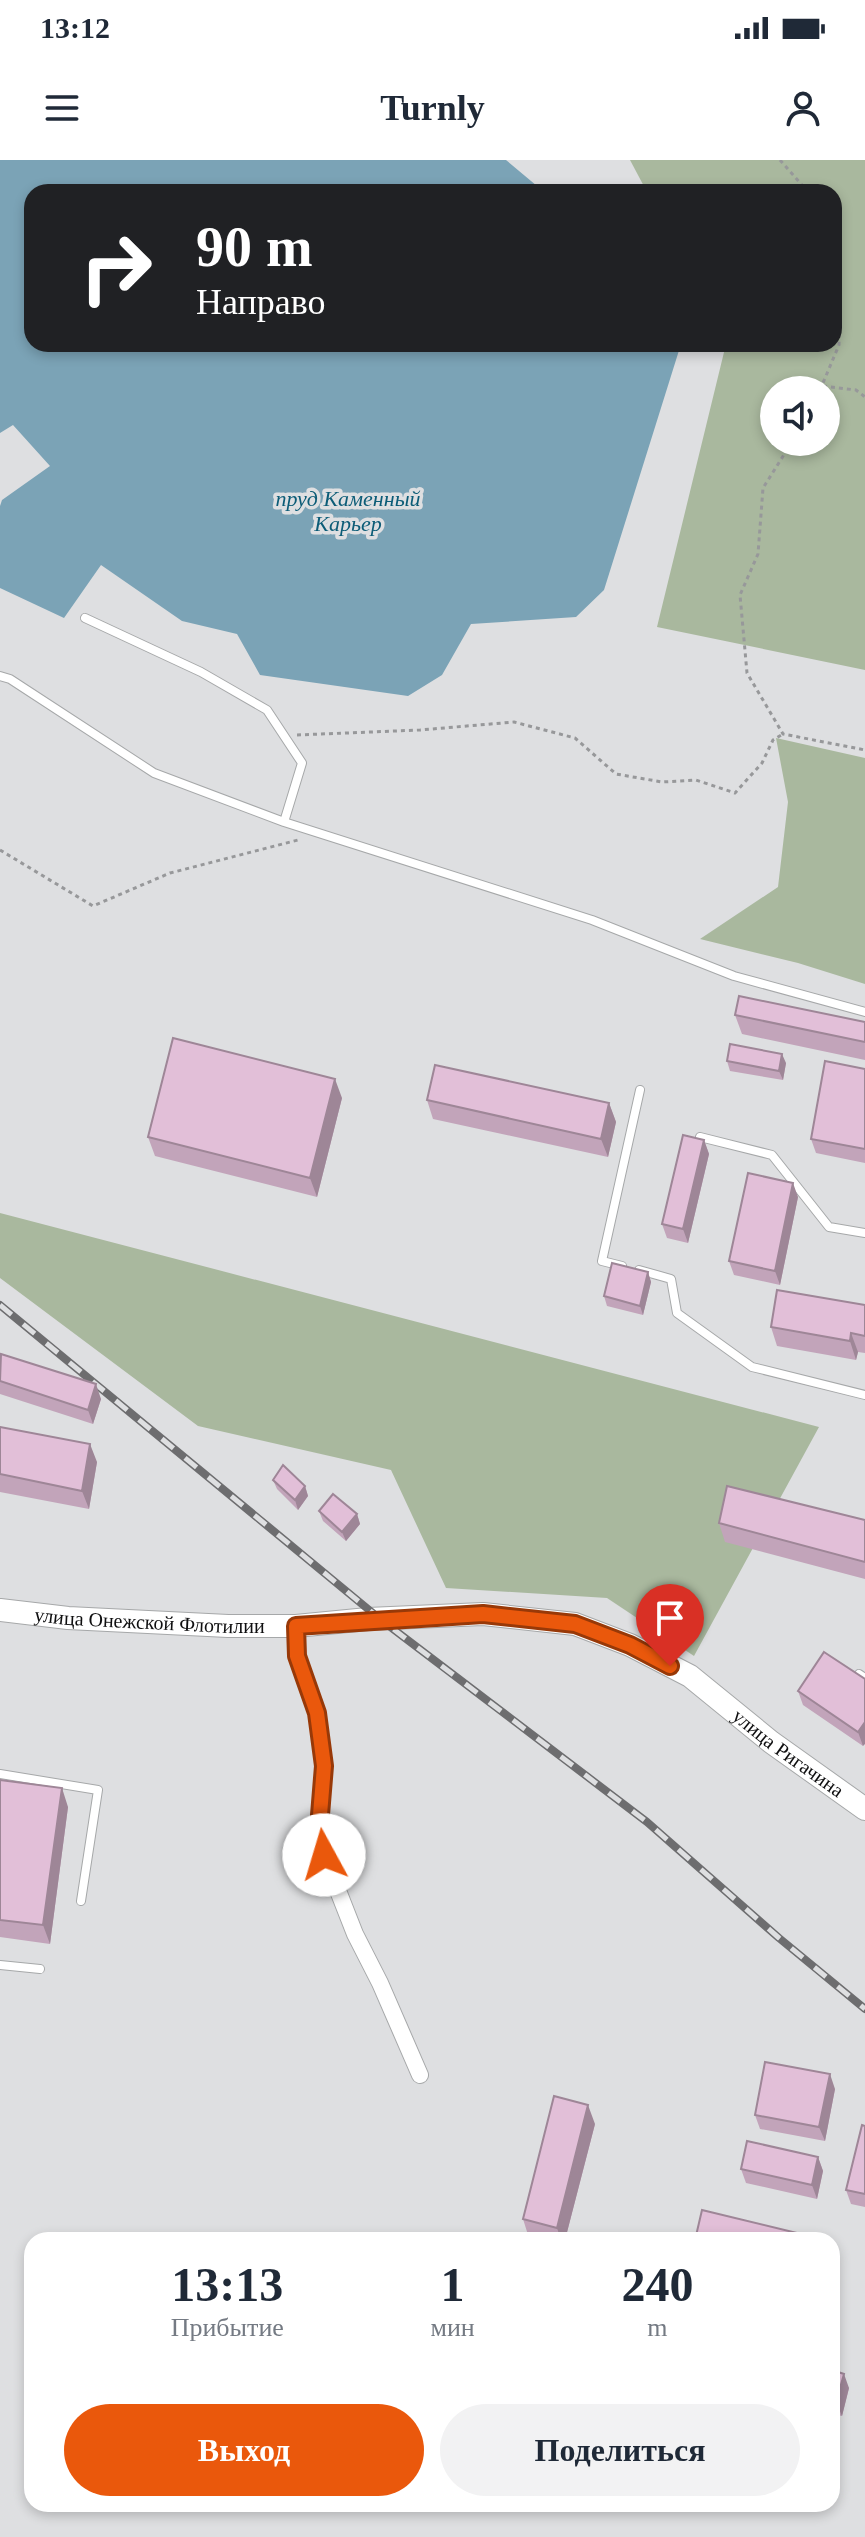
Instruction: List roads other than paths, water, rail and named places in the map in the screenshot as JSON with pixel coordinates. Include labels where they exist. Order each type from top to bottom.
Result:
[{"type":"main road","name":"улица Ригачина","points":[[296,1626],[483,1614],[575,1624],[630,1645],[690,1676],[771,1742],[865,1809]]},
{"type":"street","points":[[296,1626],[297,1656],[317,1713],[323,1753],[320,1815],[324,1855],[355,1934],[420,2075]]},
{"type":"lane","points":[[85,618],[201,672],[267,710],[302,763],[284,822]]},
{"type":"lane","points":[[0,676],[10,679],[154,773],[284,822],[592,920],[734,976],[865,1012]]},
{"type":"lane","points":[[640,1090],[602,1261],[671,1279],[677,1313],[752,1367],[865,1395]]},
{"type":"lane","points":[[700,1137],[772,1155],[829,1227],[865,1233]]},
{"type":"lane","points":[[0,1610],[97,1620],[296,1626]]},
{"type":"lane","points":[[0,1774],[98,1790],[81,1901]]},
{"type":"lane","points":[[0,1965],[40,1969]]},
{"type":"water","name":"пруд Каменный Карьер","points":[[0,160],[506,160],[535,184],[24,184],[24,352],[678,352],[604,590],[576,617],[471,624],[442,675],[408,696],[260,675],[237,634],[182,621],[101,565],[64,618],[0,588],[2,500],[50,466],[13,425],[0,433]]},
{"type":"railway","points":[[0,1305],[380,1619],[647,1822],[865,2009]]}]
